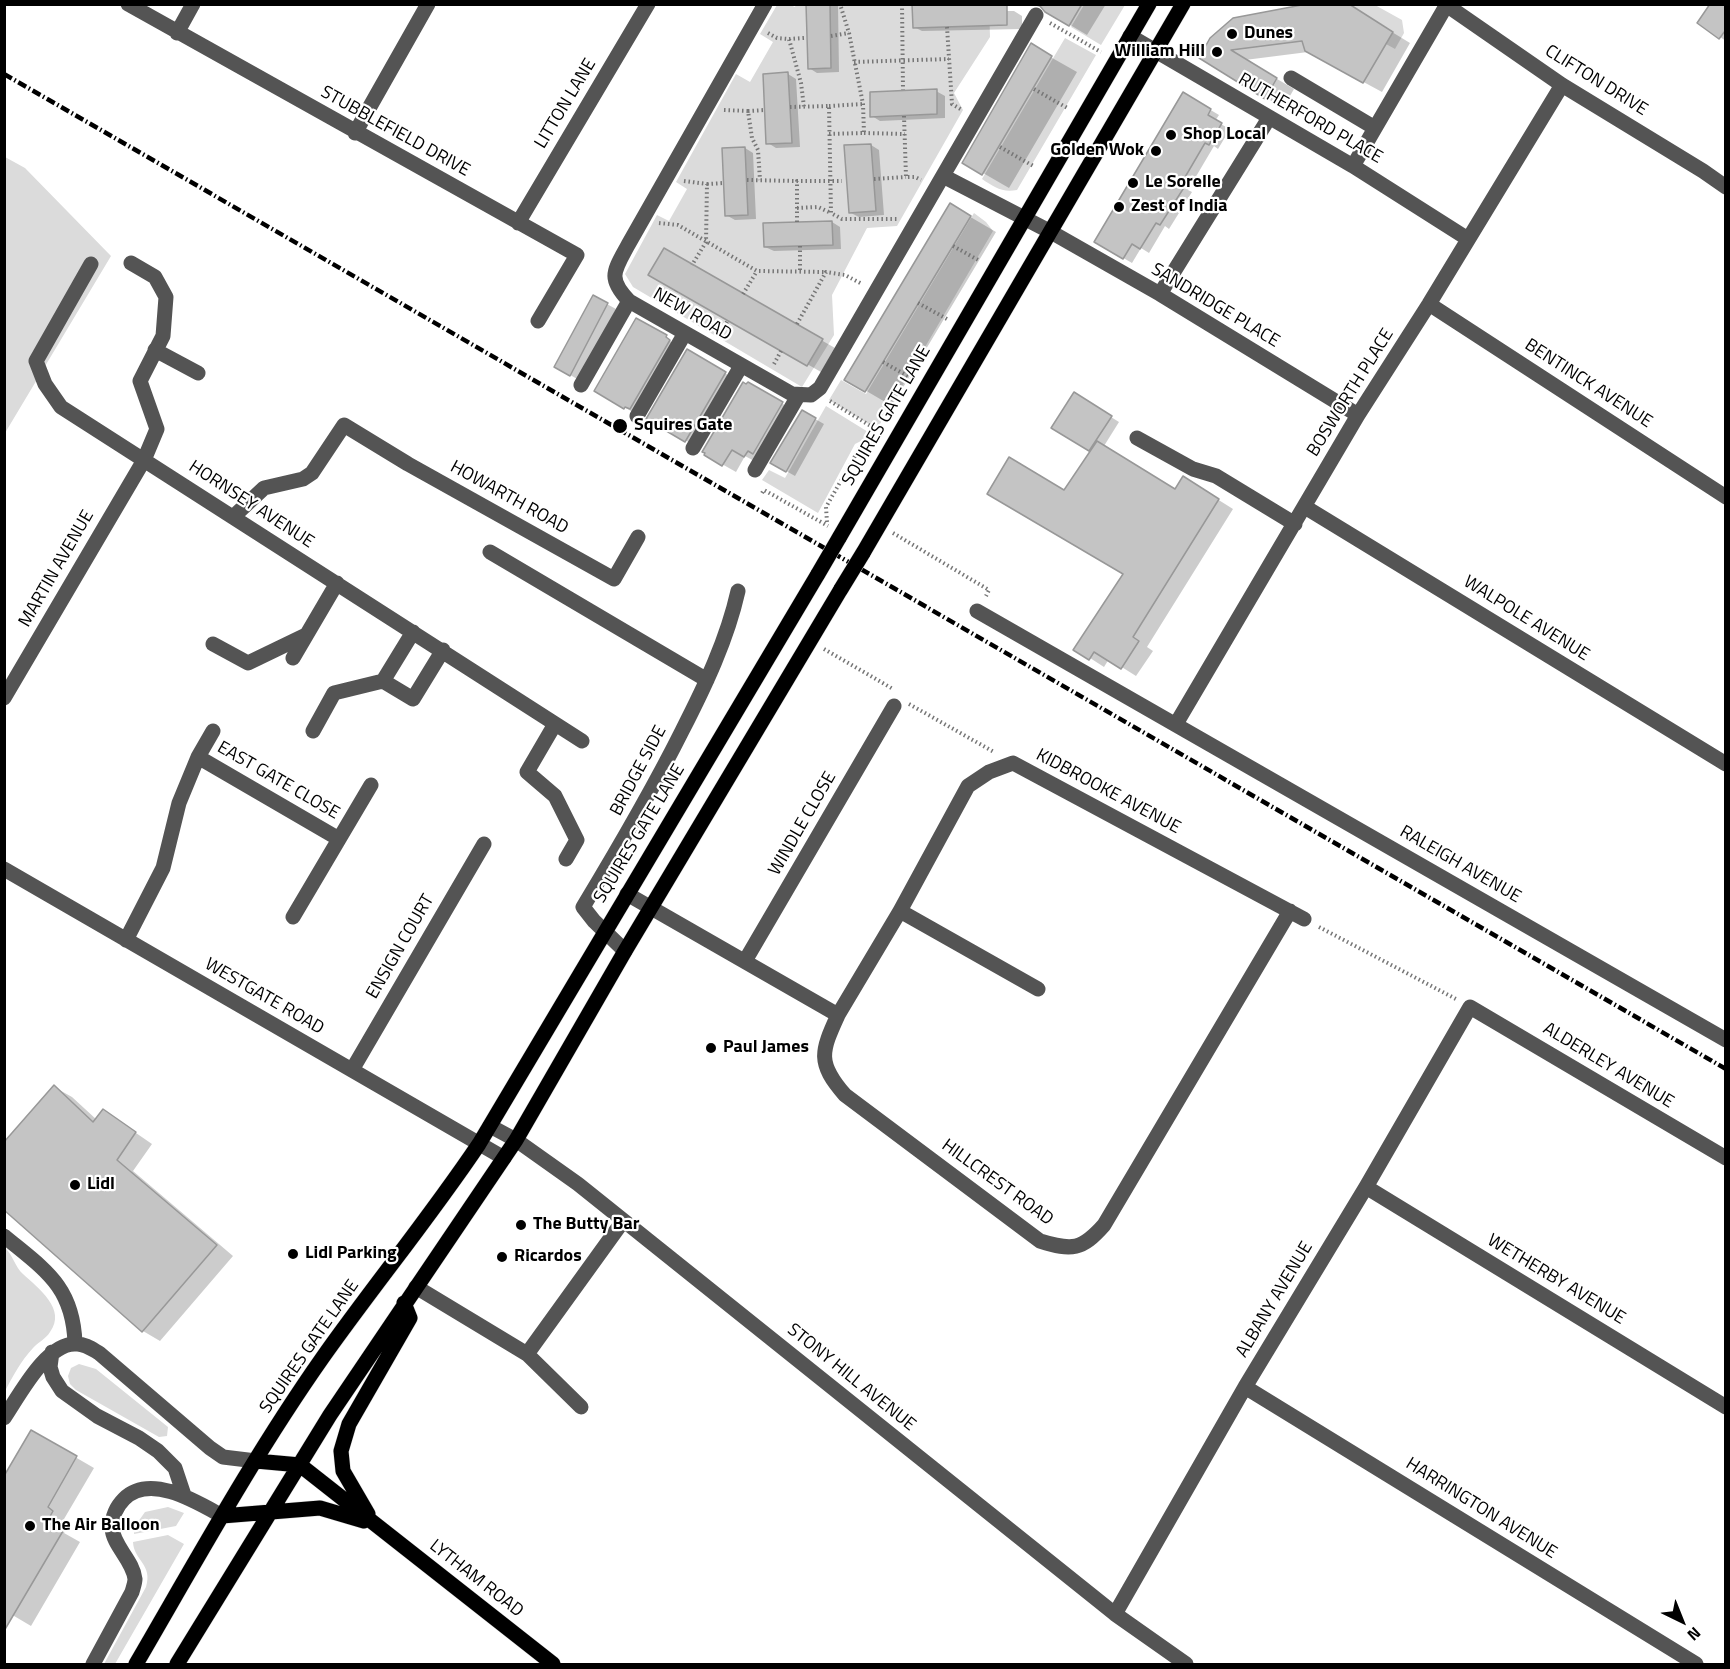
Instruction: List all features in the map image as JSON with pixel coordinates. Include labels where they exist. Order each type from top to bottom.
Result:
[{"type":"main road","name":"SQUIRES GATE LANE","points":[[136,1665],[222,1516],[323,1357],[440,1203],[490,1126],[818,574],[1149,4]]},
{"type":"main road","points":[[177,1665],[330,1415],[516,1140],[651,907],[863,553],[1183,4]]},
{"type":"main road","points":[[375,1524],[347,1481],[343,1471],[341,1451],[349,1424],[410,1318],[404,1303]]},
{"type":"main road","points":[[256,1461],[300,1465]]},
{"type":"main road","name":"LYTHAM ROAD","points":[[300,1465],[553,1665]]},
{"type":"main road","name":"LYTHAM ROAD","points":[[222,1516],[320,1508],[375,1524]]},
{"type":"street","name":"STUBBLEFIELD DRIVE","points":[[128,4],[355,133],[577,255],[538,321]]},
{"type":"street","points":[[177,33],[193,4]]},
{"type":"street","points":[[355,133],[428,4]]},
{"type":"street","name":"LITTON LANE","points":[[518,223],[648,4]]},
{"type":"street","name":"NEW ROAD","points":[[765,4],[617,266],[616,288],[629,301],[798,396]]},
{"type":"street","points":[[1353,166],[1446,5]]},
{"type":"street","name":"CLIFTON DRIVE","points":[[1446,5],[1562,85],[1725,187]]},
{"type":"street","points":[[755,470],[798,396],[811,395],[820,388],[1036,15]]},
{"type":"street","name":"RUTHERFORD PLACE","points":[[1130,36],[1353,166],[1468,239]]},
{"type":"street","points":[[1290,78],[1375,128]]},
{"type":"street","name":"BOSWORTH PLACE","points":[[1176,724],[1358,415],[1430,304],[1562,85]]},
{"type":"street","points":[[1161,294],[1269,118]]},
{"type":"street","points":[[939,182],[1023,218]]},
{"type":"street","name":"SANDRIDGE PLACE","points":[[1023,218],[1161,294],[1358,415]]},
{"type":"street","name":"MARTIN AVENUE","points":[[4,698],[144,460],[157,429],[140,381],[163,336],[166,297],[155,277],[131,263]]},
{"type":"street","name":"HORNSEY AVENUE","points":[[91,264],[36,361],[45,384],[61,407],[582,741]]},
{"type":"street","points":[[581,385],[629,301]]},
{"type":"street","name":"BENTINCK AVENUE","points":[[1430,304],[1725,497]]},
{"type":"street","points":[[637,416],[685,333]]},
{"type":"street","points":[[156,350],[198,373]]},
{"type":"street","points":[[693,448],[741,366]]},
{"type":"street","name":"HOWARTH ROAD","points":[[233,517],[264,488],[303,478],[312,473],[344,425],[408,464],[614,579],[638,537]]},
{"type":"street","points":[[1137,438],[1193,469],[1216,476],[1295,524]]},
{"type":"street","name":"WALPOLE AVENUE","points":[[1305,507],[1725,764]]},
{"type":"street","points":[[490,552],[706,680]]},
{"type":"street","points":[[293,658],[337,583]]},
{"type":"street","name":"BRIDGE SIDE","points":[[625,951],[583,907],[652,789],[706,680],[731,620],[738,591]]},
{"type":"street","name":"RALEIGH AVENUE","points":[[977,611],[1725,1040]]},
{"type":"street","points":[[383,681],[412,632]]},
{"type":"street","points":[[213,644],[248,663],[306,635]]},
{"type":"street","points":[[313,730],[334,693],[383,681],[413,699],[443,651]]},
{"type":"street","name":"WINDLE CLOSE","points":[[745,961],[894,706]]},
{"type":"street","points":[[555,724],[527,772],[555,796],[577,840],[566,859]]},
{"type":"street","name":"EAST GATE CLOSE","points":[[126,940],[163,868],[179,802],[198,757],[213,731]]},
{"type":"street","name":"EAST GATE CLOSE","points":[[198,757],[339,839]]},
{"type":"street","name":"KIDBROOKE AVENUE","points":[[838,1015],[900,911],[968,786],[989,772],[1013,763],[1297,915]]},
{"type":"street","name":"EAST GATE CLOSE","points":[[293,917],[371,785]]},
{"type":"street","name":"ENSIGN COURT","points":[[352,1070],[484,843]]},
{"type":"street","name":"WESTGATE ROAD","points":[[4,869],[504,1158]]},
{"type":"street","points":[[627,894],[838,1015]]},
{"type":"street","points":[[900,911],[1038,989]]},
{"type":"street","name":"HILLCREST ROAD","points":[[838,1015],[825,1044],[824,1056],[828,1073],[846,1095],[1040,1241],[1057,1247],[1076,1247],[1090,1242],[1104,1225],[1297,915]]},
{"type":"street","name":"ALDERLEY AVENUE","points":[[1470,1007],[1725,1158]]},
{"type":"street","name":"ALBANY AVENUE","points":[[1115,1614],[1245,1387],[1366,1187],[1470,1007]]},
{"type":"street","name":"STONY HILL AVENUE","points":[[490,1126],[516,1140],[578,1184],[1115,1614],[1186,1665]]},
{"type":"street","name":"WETHERBY AVENUE","points":[[1366,1187],[1725,1407]]},
{"type":"street","points":[[527,1354],[623,1221]]},
{"type":"street","points":[[4,1236],[59,1285],[68,1301],[74,1326],[75,1343]]},
{"type":"street","points":[[416,1287],[527,1354],[580,1407]]},
{"type":"street","points":[[4,1418],[52,1352],[75,1343],[87,1346],[99,1353],[223,1457],[256,1461]]},
{"type":"street","points":[[52,1352],[50,1367],[62,1391],[97,1416],[139,1438],[158,1451],[175,1468],[184,1495]]},
{"type":"street","name":"HARRINGTON AVENUE","points":[[1245,1387],[1696,1665]]},
{"type":"street","points":[[93,1665],[132,1592],[135,1579],[112,1530],[115,1508],[127,1496],[148,1488],[184,1495],[222,1516]]},
{"type":"path","points":[[840,4],[849,33],[863,104],[864,133]]},
{"type":"path","points":[[902,4],[903,90]]},
{"type":"path","points":[[1036,15],[1115,61]]},
{"type":"path","points":[[754,24],[777,38],[804,38]]},
{"type":"path","points":[[947,27],[952,104],[976,118]]},
{"type":"path","points":[[831,36],[849,33]]},
{"type":"path","points":[[789,39],[801,83],[804,107]]},
{"type":"path","points":[[854,62],[949,59]]},
{"type":"path","points":[[1034,89],[1083,116]]},
{"type":"path","points":[[790,107],[863,104]]},
{"type":"path","points":[[707,106],[716,110],[765,110]]},
{"type":"path","points":[[829,106],[831,213]]},
{"type":"path","points":[[748,111],[752,138],[758,150],[760,180]]},
{"type":"path","points":[[904,116],[906,177]]},
{"type":"path","points":[[829,134],[905,134]]},
{"type":"path","points":[[1000,147],[1049,174]]},
{"type":"path","points":[[668,173],[682,181],[707,184],[724,183]]},
{"type":"path","points":[[874,179],[915,177],[939,182]]},
{"type":"path","points":[[747,180],[842,181]]},
{"type":"path","points":[[797,182],[797,222]]},
{"type":"path","points":[[692,265],[706,242],[707,184]]},
{"type":"path","points":[[797,208],[818,207],[843,219],[901,219],[914,226]]},
{"type":"path","points":[[644,215],[659,223],[678,225],[757,271],[826,272],[845,275],[875,292]]},
{"type":"path","points":[[800,246],[800,271]]},
{"type":"path","points":[[952,246],[994,269]]},
{"type":"path","points":[[743,294],[757,271]]},
{"type":"path","points":[[797,324],[826,272]]},
{"type":"path","points":[[918,303],[961,327]]},
{"type":"path","points":[[883,362],[908,376]]},
{"type":"path","points":[[829,400],[877,429]]},
{"type":"path","points":[[762,493],[764,490],[819,522]]},
{"type":"path","points":[[900,537],[989,590],[977,611]]},
{"type":"path","points":[[831,653],[873,677]]},
{"type":"path","points":[[894,706],[900,698],[1013,763]]},
{"type":"path","points":[[1297,915],[1470,1007]]},
{"type":"shaded area","points":[[796,4],[989,5],[990,37],[954,93],[963,110],[897,226],[867,228],[832,295],[834,335],[802,387],[633,287],[625,274],[657,215],[669,221],[687,189],[676,182],[736,74],[750,82],[773,42],[760,34],[777,5],[795,7]]},
{"type":"shaded area","points":[[1084,5],[1125,5],[1101,45],[1071,27]]},
{"type":"shaded area","points":[[1349,5],[1375,5],[1402,20],[1404,33],[1395,49],[1386,44],[1393,31]]},
{"type":"shaded area","points":[[1065,38],[1096,55],[1017,190],[998,189],[982,179]]},
{"type":"shaded area","points":[[5,157],[25,168],[111,256],[5,433]]},
{"type":"shaded area","points":[[974,213],[993,231],[877,429],[829,400],[841,380],[866,394]]},
{"type":"shaded area","points":[[826,406],[873,435],[855,444],[818,513],[762,480],[769,470],[785,478]]},
{"type":"shaded area","points":[[5,1248],[20,1271],[43,1292],[53,1307],[55,1315],[50,1332],[25,1358],[5,1391]]},
{"type":"shaded area","points":[[79,1364],[96,1369],[168,1427],[167,1436],[159,1437],[76,1390],[70,1384],[68,1376],[71,1368]]},
{"type":"shaded area","points":[[168,1507],[184,1513],[176,1526],[134,1534],[135,1526],[145,1512]]},
{"type":"shaded area","points":[[168,1535],[184,1544],[115,1664],[104,1664],[146,1587],[147,1573],[136,1554],[133,1542]]},
{"type":"building","points":[[806,4],[830,4],[831,68],[808,69]]},
{"type":"building","points":[[912,4],[1007,4],[1007,25],[913,28]]},
{"type":"building","points":[[1032,4],[1082,4],[1069,26],[1045,12],[1040,6]]},
{"type":"building","points":[[1307,4],[1349,4],[1393,32],[1363,83],[1305,51],[1302,41],[1231,50],[1277,78],[1265,99],[1199,58],[1210,38],[1233,18]]},
{"type":"building","points":[[1710,4],[1725,4],[1725,31],[1719,39],[1697,23]]},
{"type":"building","points":[[1031,43],[1052,56],[982,175],[962,163]]},
{"type":"building","points":[[788,72],[792,143],[766,144],[763,74]]},
{"type":"building","points":[[937,89],[937,114],[870,117],[870,92]]},
{"type":"building","points":[[1183,92],[1211,109],[1208,115],[1222,123],[1209,145],[1205,143],[1181,184],[1185,186],[1160,225],[1156,223],[1140,249],[1132,244],[1123,259],[1094,242]]},
{"type":"building","points":[[871,144],[876,211],[849,213],[844,145]]},
{"type":"building","points":[[745,147],[748,215],[725,216],[722,148]]},
{"type":"building","points":[[950,203],[971,216],[865,392],[844,380]]},
{"type":"building","points":[[832,221],[833,245],[764,247],[763,223]]},
{"type":"building","points":[[664,248],[823,339],[807,366],[648,275]]},
{"type":"building","points":[[593,295],[608,303],[570,376],[554,367]]},
{"type":"building","points":[[636,318],[667,335],[666,337],[670,340],[630,409],[625,407],[624,409],[594,391]]},
{"type":"building","points":[[687,349],[726,372],[685,442],[646,419]]},
{"type":"building","points":[[743,382],[746,384],[748,382],[783,402],[753,454],[748,451],[744,457],[732,450],[722,466],[702,452]]},
{"type":"building","points":[[1074,392],[1112,416],[1089,451],[1051,428]]},
{"type":"building","points":[[802,410],[816,418],[786,472],[770,463]]},
{"type":"building","points":[[1097,441],[1175,489],[1183,476],[1219,499],[1133,637],[1139,641],[1121,669],[1094,652],[1089,660],[1073,650],[1123,574],[987,494],[1009,457],[1064,490]]},
{"type":"building","name":"Lidl","points":[[54,1085],[93,1122],[103,1109],[136,1132],[117,1160],[217,1245],[142,1332],[4,1210],[4,1142]]},
{"type":"building","name":"The Air Balloon","points":[[31,1430],[77,1456],[48,1507],[53,1511],[47,1522],[63,1531],[4,1631],[4,1476]]},
{"type":"railway","points":[[4,74],[1726,1069]]},
{"type":"place","name":"Dunes","points":[[1232,34]]},
{"type":"place","name":"William Hill","points":[[1217,52]]},
{"type":"place","name":"Shop Local","points":[[1171,135]]},
{"type":"place","name":"Golden Wok","points":[[1156,151]]},
{"type":"place","name":"Le Sorelle","points":[[1133,183]]},
{"type":"place","name":"Zest of India","points":[[1119,207]]},
{"type":"place","name":"Squires Gate","points":[[620,426]]},
{"type":"place","name":"Paul James","points":[[711,1048]]},
{"type":"place","name":"Lidl","points":[[75,1185]]},
{"type":"place","name":"The Butty Bar","points":[[521,1225]]},
{"type":"place","name":"Lidl Parking","points":[[293,1254]]},
{"type":"place","name":"Ricardos","points":[[502,1257]]},
{"type":"place","name":"The Air Balloon","points":[[30,1526]]}]
